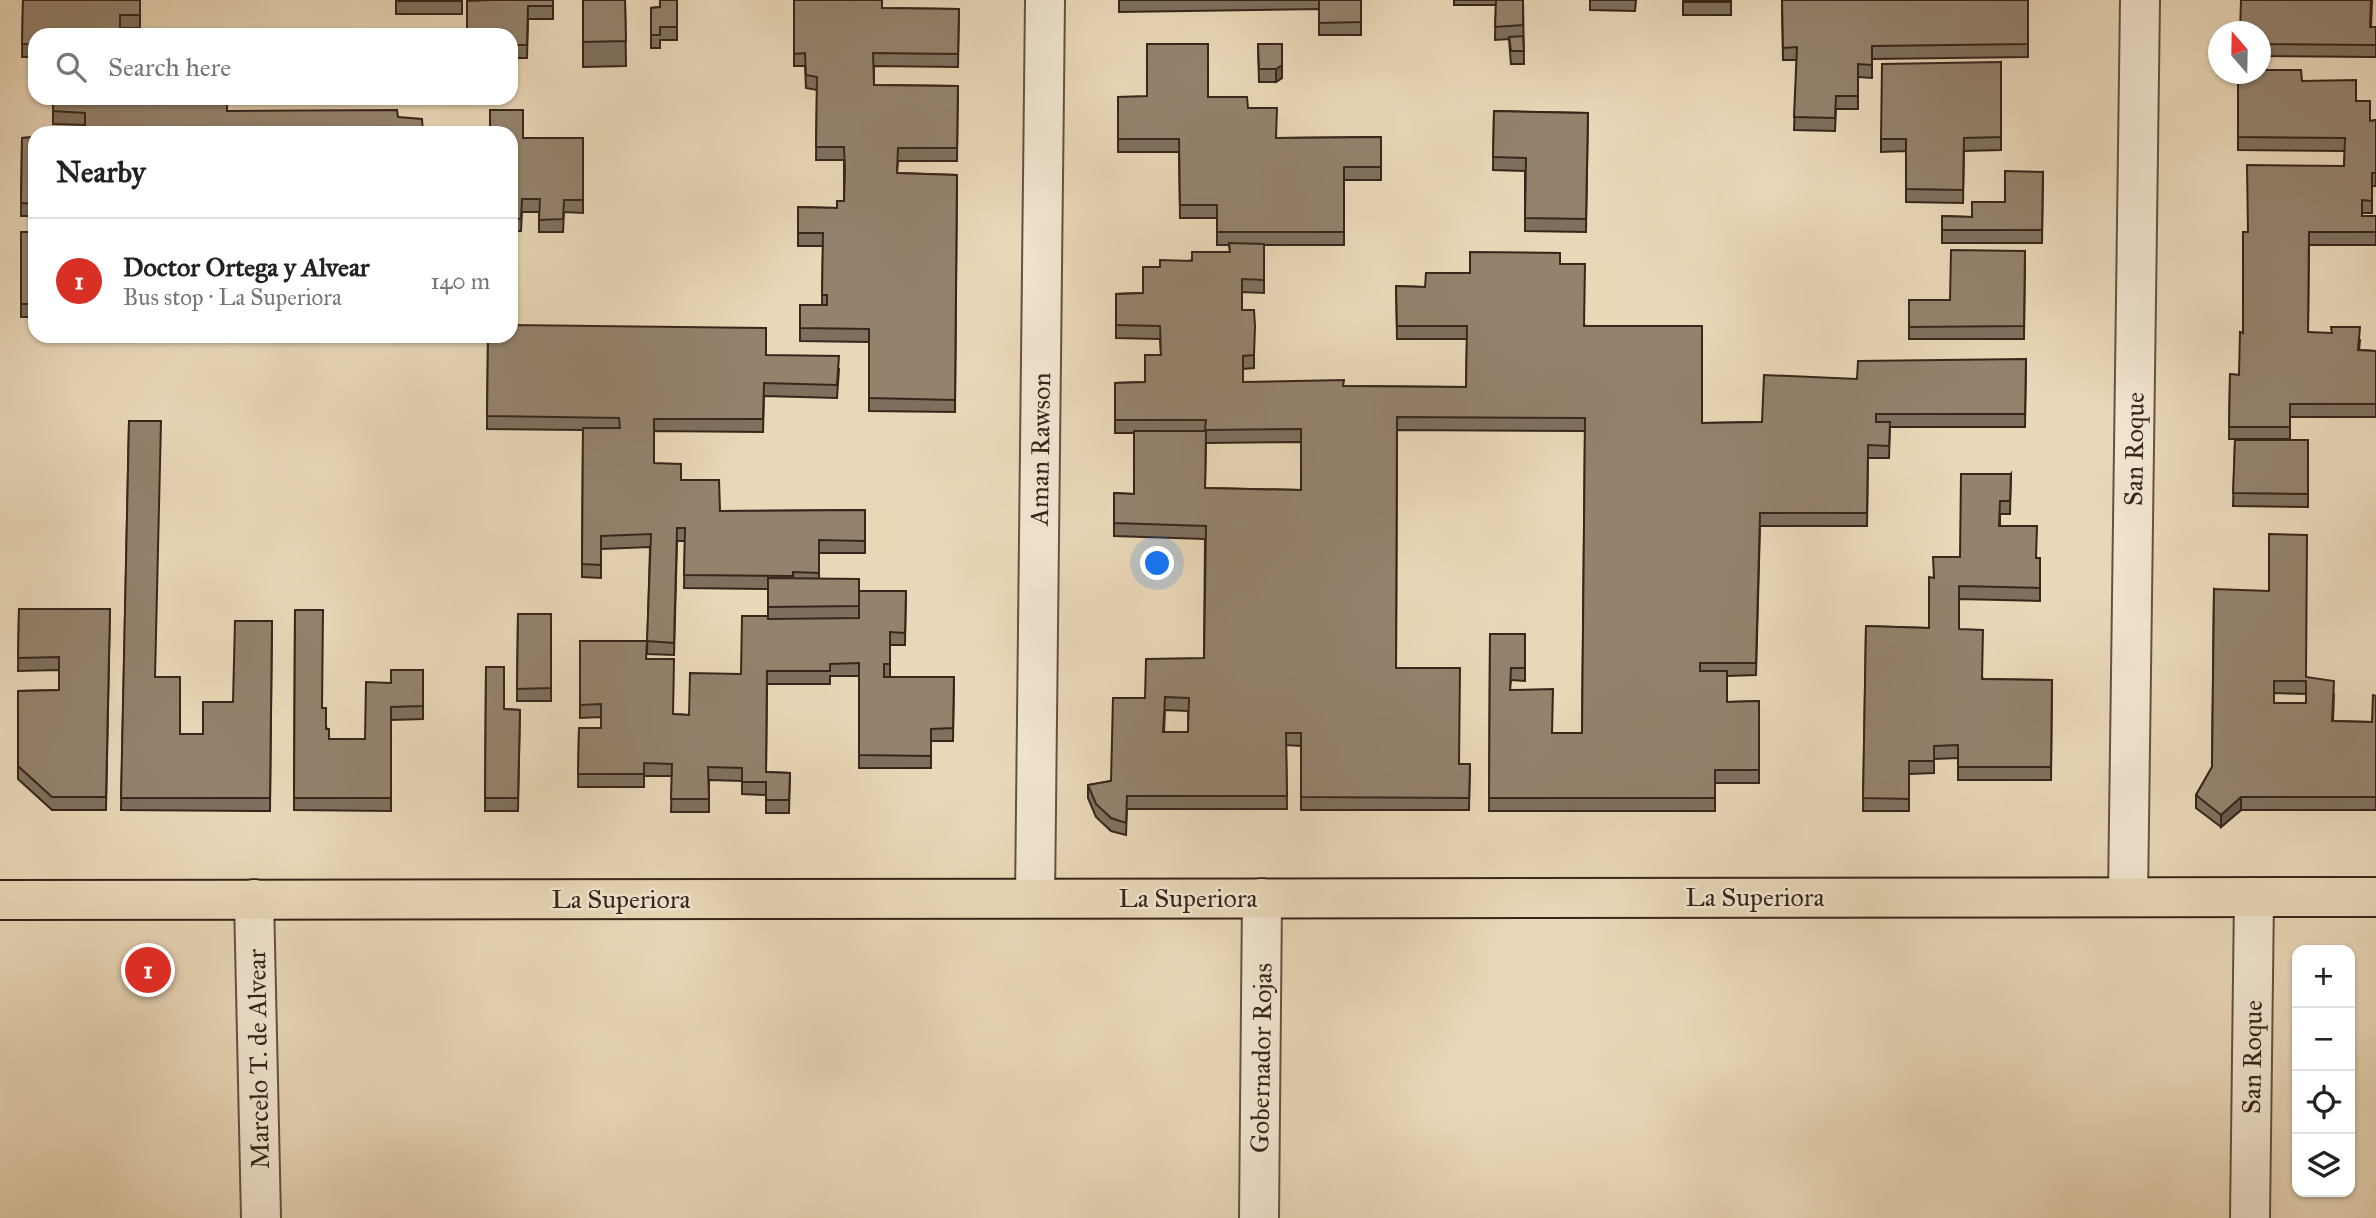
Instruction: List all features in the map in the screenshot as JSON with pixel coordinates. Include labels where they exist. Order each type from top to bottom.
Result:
[{"type":"main road","name":"La Superiora","points":[[0,900],[2376,897]]},
{"type":"street","name":"Aman Rawson","points":[[1035,898],[1045,0]]},
{"type":"street","name":"San Roque","points":[[2128,897],[2140,0]]},
{"type":"street","name":"San Roque","points":[[2250,1218],[2253,897]]},
{"type":"street","name":"Gobernador Rojas","points":[[1259,1218],[1262,898]]},
{"type":"street","name":"Marcelo T. de Alvear","points":[[254,899],[261,1218]]},
{"type":"building","points":[[23,0],[140,0],[140,15],[120,15],[120,28],[28,28],[28,44],[22,44]]},
{"type":"building","points":[[462,0],[462,1],[396,1]]},
{"type":"building","points":[[553,0],[553,6],[528,6],[527,45],[518,45],[518,28],[467,28],[467,1]]},
{"type":"building","points":[[583,0],[625,0],[626,41],[583,42]]},
{"type":"building","points":[[660,0],[677,0],[677,27],[660,27],[660,35],[651,35],[651,8],[660,7]]},
{"type":"building","points":[[794,0],[882,0],[882,8],[959,9],[958,54],[873,53],[874,85],[958,86],[957,148],[898,148],[897,171],[957,175],[955,400],[869,398],[869,329],[800,328],[800,305],[827,305],[827,295],[822,295],[823,233],[798,233],[798,207],[837,208],[837,201],[844,201],[845,170],[844,147],[816,147],[817,77],[806,75],[805,53],[794,54]]},
{"type":"building","points":[[1319,0],[1361,0],[1361,22],[1319,23]]},
{"type":"building","points":[[1496,0],[1523,0],[1523,25],[1495,27]]},
{"type":"building","points":[[1731,0],[1731,2],[1683,2]]},
{"type":"building","points":[[1782,0],[2028,0],[2028,44],[1872,46],[1872,65],[1858,64],[1858,96],[1836,96],[1835,118],[1794,117],[1797,47],[1783,48]]},
{"type":"building","points":[[2241,0],[2371,0],[2370,27],[2376,27],[2376,45],[2271,44],[2271,21],[2240,21]]},
{"type":"building","points":[[1523,36],[1524,51],[1511,51],[1509,37]]},
{"type":"building","points":[[1147,44],[1208,44],[1208,97],[1247,97],[1248,108],[1277,108],[1276,138],[1381,137],[1381,167],[1344,167],[1344,232],[1217,232],[1217,205],[1180,205],[1179,139],[1118,139],[1118,97],[1147,96]]},
{"type":"building","points":[[1258,44],[1282,44],[1282,65],[1276,69],[1259,69]]},
{"type":"building","points":[[2001,62],[2001,137],[1964,138],[1963,190],[1906,189],[1906,139],[1881,139],[1882,64]]},
{"type":"building","points":[[2271,70],[2301,70],[2302,81],[2356,80],[2356,101],[2370,101],[2370,121],[2376,120],[2376,173],[2372,173],[2372,201],[2362,200],[2362,216],[2376,216],[2376,232],[2309,232],[2308,332],[2332,333],[2331,327],[2360,327],[2358,350],[2376,351],[2376,404],[2290,404],[2290,427],[2229,427],[2230,374],[2239,375],[2240,332],[2243,333],[2243,232],[2248,232],[2247,165],[2344,166],[2345,138],[2238,137],[2238,84],[2271,84]]},
{"type":"building","points":[[53,105],[227,105],[227,111],[397,110],[398,117],[422,119],[422,126],[85,126],[85,113],[53,111]]},
{"type":"building","points":[[490,110],[523,110],[523,138],[583,138],[583,200],[564,200],[563,219],[539,220],[540,199],[522,199],[521,219],[518,219],[518,126],[490,126]]},
{"type":"building","points":[[1494,111],[1588,113],[1586,219],[1525,218],[1526,158],[1493,157]]},
{"type":"building","points":[[22,138],[28,138],[28,204],[21,203]]},
{"type":"building","points":[[2005,171],[2043,172],[2042,230],[1942,230],[1942,216],[1972,217],[1972,202],[2005,202]]},
{"type":"building","points":[[21,232],[28,232],[28,304],[21,304]]},
{"type":"building","points":[[1229,243],[1264,244],[1264,280],[1242,279],[1242,310],[1254,310],[1255,326],[1254,355],[1243,356],[1243,382],[1344,380],[1343,386],[1466,387],[1467,326],[1397,326],[1396,286],[1425,287],[1426,273],[1470,273],[1470,252],[1560,253],[1560,264],[1585,264],[1584,326],[1702,326],[1702,423],[1762,422],[1764,375],[1857,379],[1858,361],[2026,359],[2025,414],[1876,414],[1876,422],[1890,422],[1889,446],[1868,445],[1867,513],[1760,513],[1756,663],[1700,663],[1700,671],[1727,671],[1727,702],[1759,701],[1759,770],[1715,770],[1715,798],[1489,798],[1490,634],[1525,634],[1525,668],[1511,668],[1510,690],[1553,689],[1552,733],[1582,733],[1585,418],[1397,417],[1396,668],[1460,668],[1459,764],[1470,764],[1469,798],[1301,797],[1301,733],[1286,733],[1287,796],[1127,796],[1126,823],[1111,818],[1096,804],[1088,785],[1111,781],[1113,698],[1145,698],[1146,659],[1204,658],[1206,526],[1114,523],[1114,493],[1134,494],[1134,431],[1206,431],[1205,488],[1301,490],[1301,429],[1205,430],[1206,420],[1115,420],[1115,383],[1145,382],[1145,355],[1161,355],[1160,326],[1116,325],[1116,294],[1143,293],[1143,267],[1160,267],[1160,260],[1192,261],[1192,252],[1230,252]],"holes":[[[1165,697],[1189,698],[1188,732],[1163,732]]]},
{"type":"building","points":[[1951,250],[2025,251],[2024,326],[1909,327],[1909,300],[1950,300]]},
{"type":"building","points":[[518,325],[766,328],[766,355],[839,356],[837,385],[764,383],[763,419],[654,419],[654,463],[681,464],[681,480],[719,480],[720,511],[865,510],[865,541],[819,540],[819,573],[793,572],[793,576],[684,575],[685,528],[677,528],[674,643],[647,641],[651,534],[601,536],[601,565],[582,564],[583,428],[620,428],[619,418],[487,416],[488,343],[518,343]]},
{"type":"building","points":[[129,421],[161,421],[155,677],[180,677],[180,734],[203,734],[203,702],[233,702],[235,621],[272,621],[270,798],[121,798]]},
{"type":"building","points":[[2235,440],[2308,440],[2308,494],[2233,493]]},
{"type":"building","points":[[1961,474],[2011,474],[2010,501],[2000,501],[1999,526],[2037,526],[2036,558],[2040,558],[2040,588],[1959,586],[1959,629],[1983,630],[1982,679],[2052,680],[2051,767],[1958,767],[1958,745],[1934,746],[1934,761],[1909,761],[1909,799],[1863,798],[1866,626],[1929,628],[1929,577],[1934,578],[1933,557],[1960,557]]},
{"type":"building","points":[[2269,534],[2307,535],[2306,677],[2334,681],[2332,721],[2372,722],[2373,695],[2376,696],[2376,797],[2241,797],[2221,815],[2196,795],[2212,767],[2214,589],[2269,591]],"holes":[[[2274,681],[2306,681],[2306,703],[2274,703]]]},
{"type":"building","points":[[768,578],[859,579],[859,606],[768,607]]},
{"type":"building","points":[[859,591],[906,591],[905,633],[890,632],[890,664],[884,664],[884,677],[954,677],[953,728],[931,729],[931,756],[859,755],[859,663],[830,664],[830,671],[767,671],[766,772],[790,773],[789,800],[766,800],[766,782],[742,782],[742,768],[708,767],[709,799],[671,799],[672,764],[644,763],[644,774],[578,774],[579,728],[601,728],[601,704],[580,705],[580,641],[647,641],[646,659],[674,659],[673,714],[689,715],[690,673],[741,674],[742,616],[768,616],[768,619],[859,618]]},
{"type":"building","points":[[19,609],[110,609],[106,797],[52,797],[18,766],[18,691],[59,690],[59,657],[18,658]]},
{"type":"building","points":[[295,610],[323,610],[322,708],[326,708],[329,739],[365,739],[366,682],[391,683],[391,670],[423,670],[423,706],[391,707],[391,798],[294,798]]},
{"type":"building","points":[[518,614],[551,614],[551,688],[517,689]]},
{"type":"building","points":[[486,667],[504,667],[504,709],[520,710],[518,798],[485,798]]},
{"type":"place","name":"Doctor Ortega y Alvear","points":[[148,970]]}]
